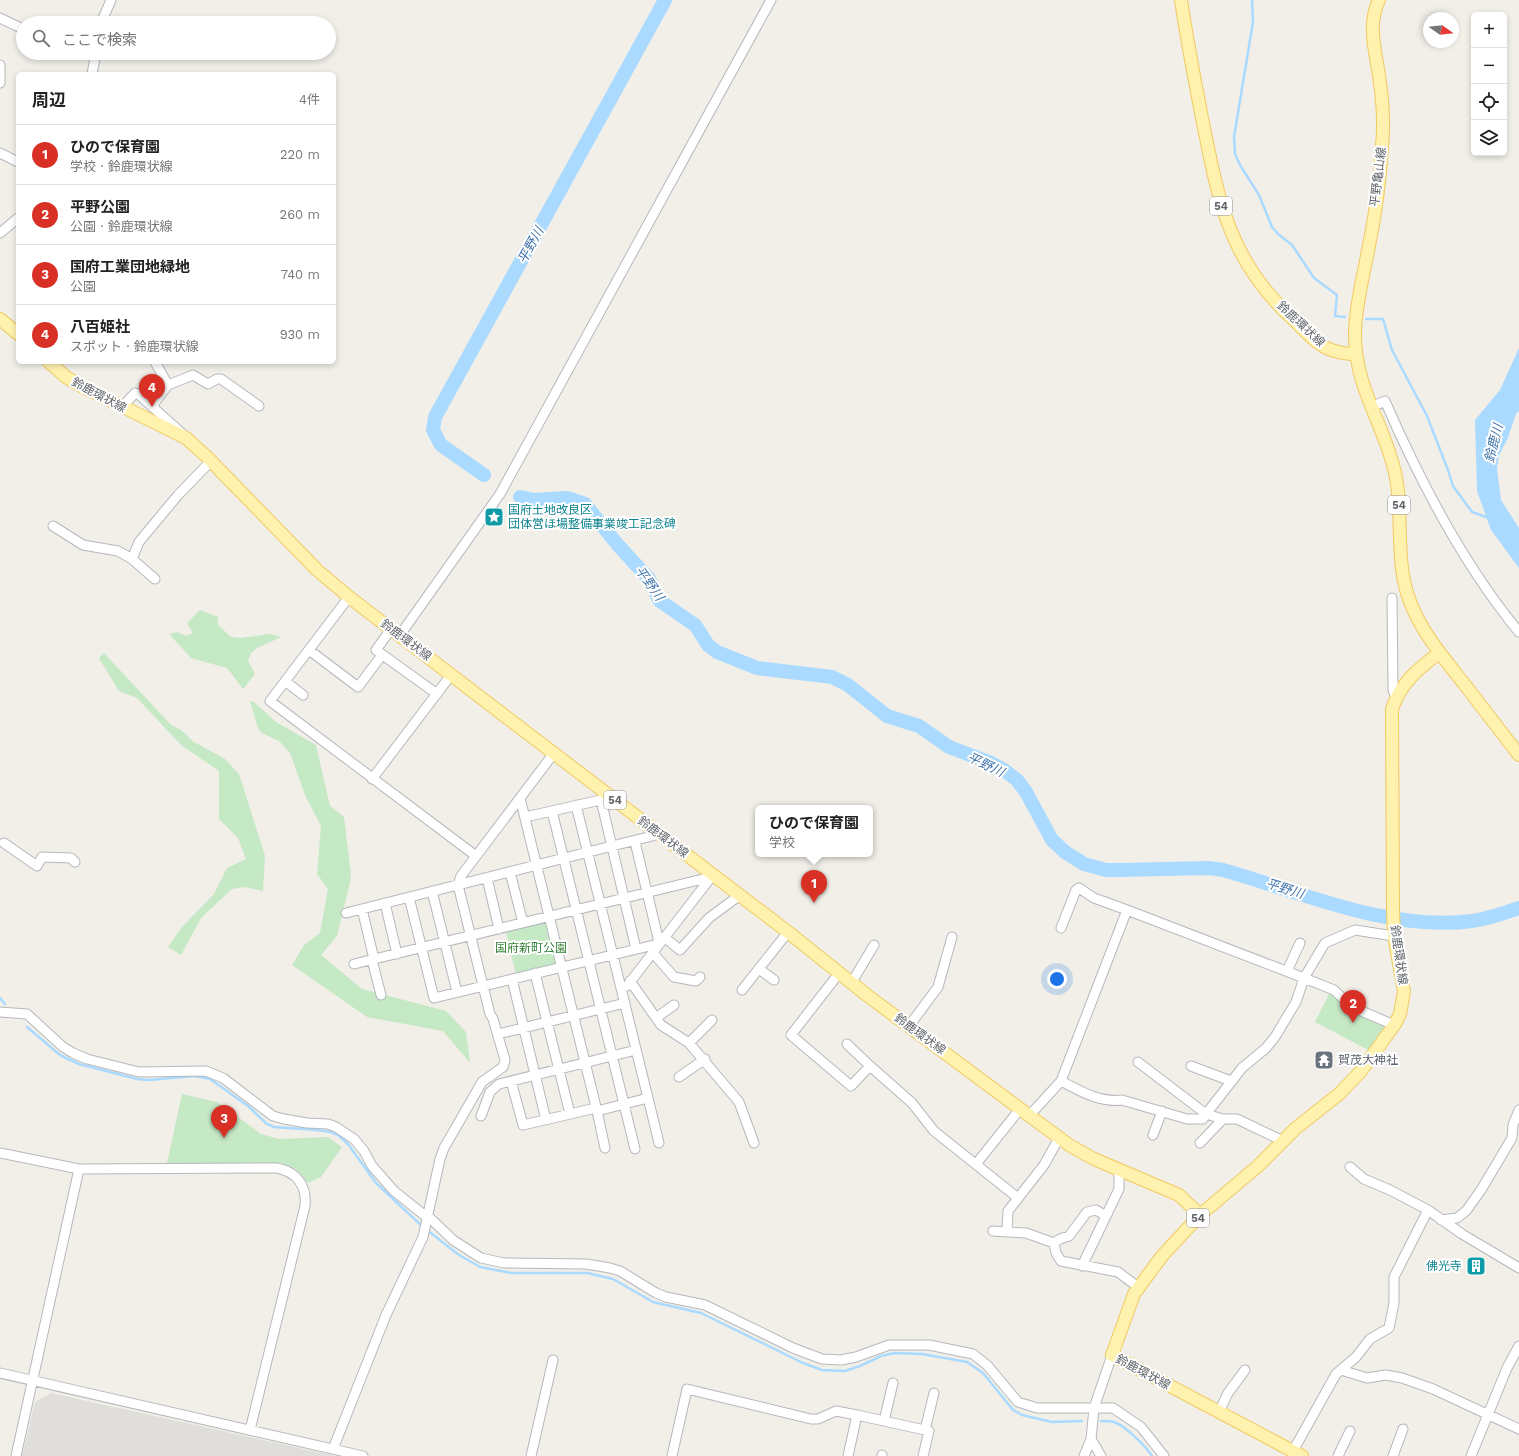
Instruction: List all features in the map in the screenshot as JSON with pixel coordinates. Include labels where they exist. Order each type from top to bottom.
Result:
[{"type":"main road","name":"鈴鹿環状線","points":[[1181,0],[1214,179],[1231,234],[1252,271],[1288,315],[1323,346],[1333,351],[1355,355]]},
{"type":"main road","name":"平野亀山線","points":[[1355,355],[1355,328],[1370,243],[1382,149],[1381,96],[1372,27],[1375,8],[1379,0]]},
{"type":"main road","points":[[0,319],[16,332]]},
{"type":"main road","name":"54","points":[[1355,355],[1360,378],[1382,432],[1395,473],[1400,513],[1401,564],[1406,590],[1418,620],[1440,653],[1519,755]]},
{"type":"main road","name":"鈴鹿環状線","points":[[51,364],[71,380],[186,438],[211,461],[317,570],[349,597],[554,753],[605,798],[660,834],[712,876],[740,895],[852,982],[1059,1138],[1089,1156],[1179,1195],[1200,1215]]},
{"type":"main road","name":"鈴鹿環状線","points":[[1293,1453],[1112,1355],[1130,1302],[1138,1287],[1162,1256],[1200,1215],[1258,1166],[1283,1141],[1339,1094],[1361,1071],[1394,1025],[1400,1014],[1404,991],[1394,930],[1393,911],[1392,709],[1396,698],[1408,679],[1440,653]]},
{"type":"street","points":[[104,16],[111,0]]},
{"type":"street","points":[[437,694],[376,650],[396,632],[500,494],[771,0]]},
{"type":"street","points":[[0,18],[16,26]]},
{"type":"street","points":[[92,72],[95,60]]},
{"type":"street","points":[[0,65],[0,83]]},
{"type":"street","points":[[0,153],[16,161]]},
{"type":"street","points":[[0,233],[16,220]]},
{"type":"street","points":[[156,364],[168,385]]},
{"type":"street","points":[[152,406],[168,385],[193,375],[208,384],[217,379],[221,379],[259,406]]},
{"type":"street","points":[[122,407],[135,393],[177,427],[186,438]]},
{"type":"street","points":[[1371,407],[1385,401],[1418,474],[1471,565],[1519,632]]},
{"type":"street","points":[[132,559],[143,536],[178,495],[211,461]]},
{"type":"street","points":[[53,526],[83,545],[118,552],[132,559],[155,579]]},
{"type":"street","points":[[349,597],[270,701],[476,856]]},
{"type":"street","points":[[1392,598],[1393,690],[1396,698]]},
{"type":"street","points":[[309,650],[358,687],[382,655]]},
{"type":"street","points":[[372,779],[451,675]]},
{"type":"street","points":[[285,681],[303,695]]},
{"type":"street","points":[[333,1450],[386,1315],[423,1237],[444,1148],[482,1082],[503,1067],[506,1056],[493,1018],[490,1014],[458,885],[461,876],[554,753]]},
{"type":"street","points":[[520,798],[605,1148]]},
{"type":"street","points":[[525,818],[605,798],[611,848],[636,949]]},
{"type":"street","points":[[576,805],[659,1143]]},
{"type":"street","points":[[552,811],[635,1149]]},
{"type":"street","points":[[346,913],[635,842],[660,834]]},
{"type":"street","points":[[635,842],[647,893],[661,941]]},
{"type":"street","points":[[4,843],[37,866],[42,857],[71,858],[75,862]]},
{"type":"street","points":[[510,872],[523,923]]},
{"type":"street","points":[[354,964],[712,876]]},
{"type":"street","points":[[498,1034],[601,1008],[623,998],[630,981],[712,876]]},
{"type":"street","points":[[487,878],[499,929]]},
{"type":"street","points":[[1062,928],[1076,890],[1079,888],[1094,898],[1334,990],[1350,1005],[1394,1025]]},
{"type":"street","points":[[432,892],[457,992]]},
{"type":"street","points":[[408,897],[434,998],[613,955],[661,941],[680,950],[709,918],[740,895]]},
{"type":"street","points":[[385,903],[397,954]]},
{"type":"street","points":[[362,909],[381,995]]},
{"type":"street","points":[[976,1164],[1024,1112],[1061,1081],[1127,910]]},
{"type":"street","points":[[1061,1081],[1081,1092],[1101,1099],[1116,1101],[1122,1100],[1187,1119],[1203,1119],[1242,1068],[1266,1048],[1275,1037],[1296,1002],[1304,978],[1325,943],[1356,930],[1394,930]]},
{"type":"street","points":[[742,990],[788,932]]},
{"type":"street","points":[[910,1026],[938,987],[952,937]]},
{"type":"street","points":[[1287,971],[1300,943]]},
{"type":"street","points":[[852,982],[874,945]]},
{"type":"street","points":[[653,953],[674,978],[696,982],[700,977]]},
{"type":"street","points":[[759,970],[774,980]]},
{"type":"street","points":[[840,972],[791,1035],[851,1086],[870,1066]]},
{"type":"street","points":[[535,974],[570,1114]]},
{"type":"street","points":[[512,979],[546,1120]]},
{"type":"street","points":[[630,981],[656,1018],[667,1030],[689,1042],[739,1102],[754,1143]]},
{"type":"street","points":[[656,1018],[674,1005]]},
{"type":"street","points":[[0,1012],[27,1014],[63,1047],[73,1054],[139,1072],[206,1071],[223,1078],[273,1116],[292,1121],[328,1124],[336,1127],[354,1139],[364,1151],[372,1166],[394,1191],[453,1240],[482,1258],[504,1263],[586,1264],[610,1268],[620,1271],[656,1293],[666,1297],[705,1305],[793,1348],[822,1359],[841,1360],[856,1357],[889,1344],[929,1346],[973,1354],[980,1359],[1018,1402],[1037,1408],[1113,1408],[1124,1414],[1141,1427],[1164,1456]]},
{"type":"street","points":[[689,1042],[712,1020]]},
{"type":"street","points":[[847,1044],[912,1103],[934,1131],[1018,1198]]},
{"type":"street","points":[[481,1116],[486,1101],[494,1088],[499,1084],[585,1064],[636,1050]]},
{"type":"street","points":[[680,1077],[704,1059]]},
{"type":"street","points":[[1138,1062],[1206,1114],[1223,1119],[1237,1119],[1283,1141]]},
{"type":"street","points":[[1191,1066],[1231,1081]]},
{"type":"street","points":[[511,1081],[523,1125],[648,1098]]},
{"type":"street","points":[[1442,1220],[1457,1218],[1466,1211],[1481,1190],[1512,1138],[1513,1125],[1519,1110]]},
{"type":"street","points":[[1153,1135],[1162,1111]]},
{"type":"street","points":[[1200,1143],[1223,1119]]},
{"type":"street","points":[[1007,1232],[1008,1212],[1044,1165],[1059,1138]]},
{"type":"street","points":[[0,1153],[79,1169],[276,1168],[292,1174],[302,1184],[305,1190],[305,1206],[250,1430]]},
{"type":"street","points":[[1350,1167],[1364,1179],[1390,1190],[1428,1210],[1462,1234],[1519,1268]]},
{"type":"street","points":[[16,1456],[79,1169]]},
{"type":"street","points":[[1082,1266],[1120,1188],[1119,1170]]},
{"type":"street","points":[[1054,1243],[1060,1238],[1070,1236],[1087,1212],[1096,1210],[1106,1216]]},
{"type":"street","points":[[1293,1453],[1336,1374],[1356,1357],[1370,1339],[1389,1328],[1394,1303],[1394,1277],[1428,1210]]},
{"type":"street","points":[[993,1232],[1026,1233],[1054,1243]]},
{"type":"street","points":[[1054,1243],[1056,1253],[1061,1261],[1118,1272],[1138,1287]]},
{"type":"street","points":[[1471,1456],[1507,1368],[1519,1346]]},
{"type":"street","points":[[1084,1456],[1090,1439],[1094,1408],[1112,1355]]},
{"type":"street","points":[[531,1456],[553,1360]]},
{"type":"street","points":[[1219,1412],[1228,1393],[1244,1370]]},
{"type":"street","points":[[1341,1370],[1373,1379],[1386,1375],[1402,1378],[1519,1429]]},
{"type":"street","points":[[0,1373],[363,1456]]},
{"type":"street","points":[[884,1421],[893,1383]]},
{"type":"street","points":[[672,1456],[687,1389],[811,1419],[818,1419],[836,1411],[929,1431],[923,1456]]},
{"type":"street","points":[[925,1430],[934,1393]]},
{"type":"street","points":[[848,1456],[857,1415]]},
{"type":"street","points":[[1393,1456],[1403,1429]]},
{"type":"street","points":[[1338,1456],[1350,1431]]},
{"type":"street","points":[[1090,1439],[1101,1456]]},
{"type":"shaded area","points":[[51,1393],[335,1456],[22,1456],[35,1402]]},
{"type":"green space","points":[[200,610],[218,617],[218,625],[231,637],[241,638],[270,634],[281,637],[257,648],[251,653],[248,661],[255,674],[243,689],[227,668],[191,658],[169,634],[177,632],[186,636],[193,633],[187,623]]},
{"type":"green space","points":[[104,653],[171,725],[181,730],[194,742],[225,759],[239,774],[265,856],[263,891],[245,887],[232,889],[201,918],[181,955],[168,947],[182,927],[214,894],[227,868],[246,859],[238,838],[219,819],[219,771],[181,745],[137,698],[119,691],[99,658]]},
{"type":"green space","points":[[250,701],[254,702],[276,722],[316,745],[330,806],[344,817],[351,874],[350,882],[337,936],[321,955],[362,989],[446,1011],[466,1032],[470,1063],[443,1031],[367,1017],[292,965],[304,945],[320,933],[328,889],[317,874],[321,826],[305,795],[290,753],[279,741],[262,733],[258,728]]},
{"type":"green space","name":"国府新町公園","points":[[544,922],[547,924],[557,964],[516,975],[506,932]]},
{"type":"green space","points":[[1330,992],[1391,1025],[1372,1052],[1315,1022]]},
{"type":"green space","points":[[182,1094],[217,1102],[261,1134],[279,1139],[328,1137],[342,1147],[321,1177],[308,1183],[295,1169],[281,1163],[167,1163]]},
{"type":"water","name":"鈴鹿川","points":[[1519,348],[1519,411],[1516,414],[1507,440],[1499,455],[1497,469],[1501,500],[1519,528],[1519,568],[1491,530],[1477,491],[1475,420],[1500,390]]},
{"type":"waterway","name":"平野川","points":[[484,475],[441,445],[433,430],[435,417],[665,0]]},
{"type":"waterway","points":[[1252,0],[1253,22],[1234,137],[1235,154],[1240,165],[1259,195],[1272,227],[1292,245],[1314,278],[1337,295],[1335,316],[1345,317]]},
{"type":"waterway","points":[[1366,319],[1383,319],[1392,350],[1427,416],[1453,486],[1472,512],[1489,518]]},
{"type":"waterway","name":"平野川","points":[[520,497],[535,500],[567,498],[585,504],[617,544],[649,579],[660,601],[695,625],[708,645],[717,652],[757,668],[832,677],[848,685],[887,716],[919,726],[949,747],[989,762],[1004,770],[1017,780],[1026,792],[1052,840],[1065,852],[1084,864],[1106,870],[1209,868],[1223,870],[1346,908],[1409,921],[1441,923],[1472,921],[1519,908]]},
{"type":"waterway","points":[[0,998],[5,1004]]},
{"type":"waterway","points":[[27,1027],[60,1055],[79,1064],[137,1079],[149,1080],[195,1076],[210,1079],[248,1106],[267,1124],[274,1127],[331,1132],[339,1136],[348,1144],[376,1183],[423,1227]]},
{"type":"waterway","points":[[427,1230],[459,1255],[480,1267],[511,1273],[587,1273],[613,1279],[653,1302],[701,1313],[803,1363],[822,1370],[845,1371],[881,1356],[895,1353],[922,1354],[967,1362],[983,1373],[1013,1410],[1022,1415],[1052,1422],[1082,1421]]},
{"type":"waterway","points":[[1101,1421],[1114,1422],[1129,1431],[1152,1456]]},
{"type":"place","name":"八百姫社","points":[[152,407]]},
{"type":"place","name":"国府土地改良区 団体営ほ場整備事業竣工記念碑","points":[[494,517]]},
{"type":"place","name":"ひので保育園","points":[[814,903]]},
{"type":"place","name":"平野公園","points":[[1353,1023]]},
{"type":"place","name":"賀茂大神社","points":[[1324,1060]]},
{"type":"place","name":"国府工業団地緑地","points":[[224,1138]]},
{"type":"place","name":"佛光寺","points":[[1476,1266]]}]
